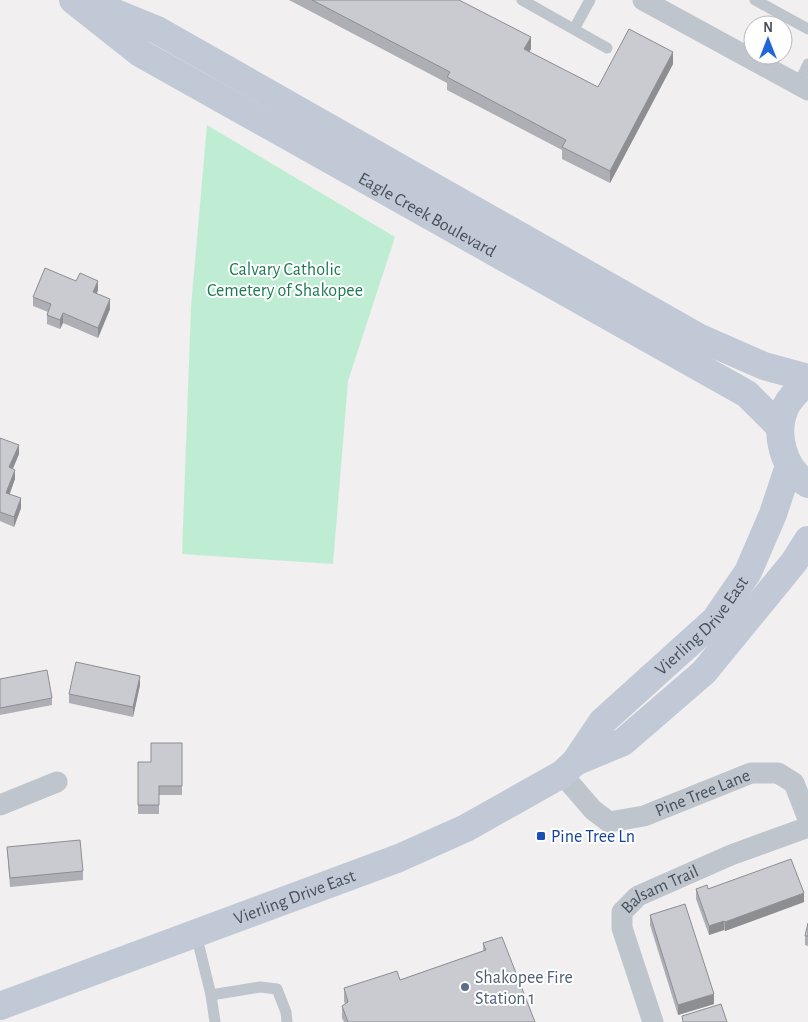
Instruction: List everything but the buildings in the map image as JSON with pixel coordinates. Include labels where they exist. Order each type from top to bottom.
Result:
[{"type":"street","name":"Eagle Creek Boulevard","points":[[73,0],[140,53],[747,394],[780,427]]},
{"type":"street","name":"Eagle Creek Boulevard","points":[[84,0],[157,30],[698,336],[764,366],[808,378]]},
{"type":"street","points":[[644,0],[803,87]]},
{"type":"street","points":[[799,475],[782,447],[780,427],[785,408],[796,391],[808,382]]},
{"type":"street","name":"Vierling Drive East","points":[[568,768],[602,722],[716,620],[748,572],[773,514],[799,475]]},
{"type":"street","name":"Vierling Drive East","points":[[0,1006],[399,858],[466,828],[568,768],[622,742],[704,672],[794,562],[808,540]]},
{"type":"street","name":"Pine Tree Lane","points":[[568,768],[593,810],[609,822],[644,816],[751,773],[778,773],[794,783],[808,819]]},
{"type":"street","points":[[0,806],[57,782]]},
{"type":"street","name":"Balsam Trail","points":[[654,1022],[622,928],[622,912],[638,896],[731,855],[808,827]]},
{"type":"lane","points":[[522,0],[607,48]]},
{"type":"lane","points":[[574,29],[590,0]]},
{"type":"lane","points":[[756,0],[808,29]]},
{"type":"lane","points":[[803,87],[808,64]]},
{"type":"lane","points":[[196,934],[211,995],[215,1022]]},
{"type":"lane","points":[[211,995],[260,987],[277,989],[288,1022]]},
{"type":"green space","name":"Calvary Catholic Cemetery of Shakopee","points":[[207,125],[395,237],[348,381],[333,564],[182,554],[191,307]]},
{"type":"place","name":"Pine Tree Ln","points":[[541,836]]},
{"type":"place","name":"Shakopee Fire Station 1","points":[[465,987]]}]
